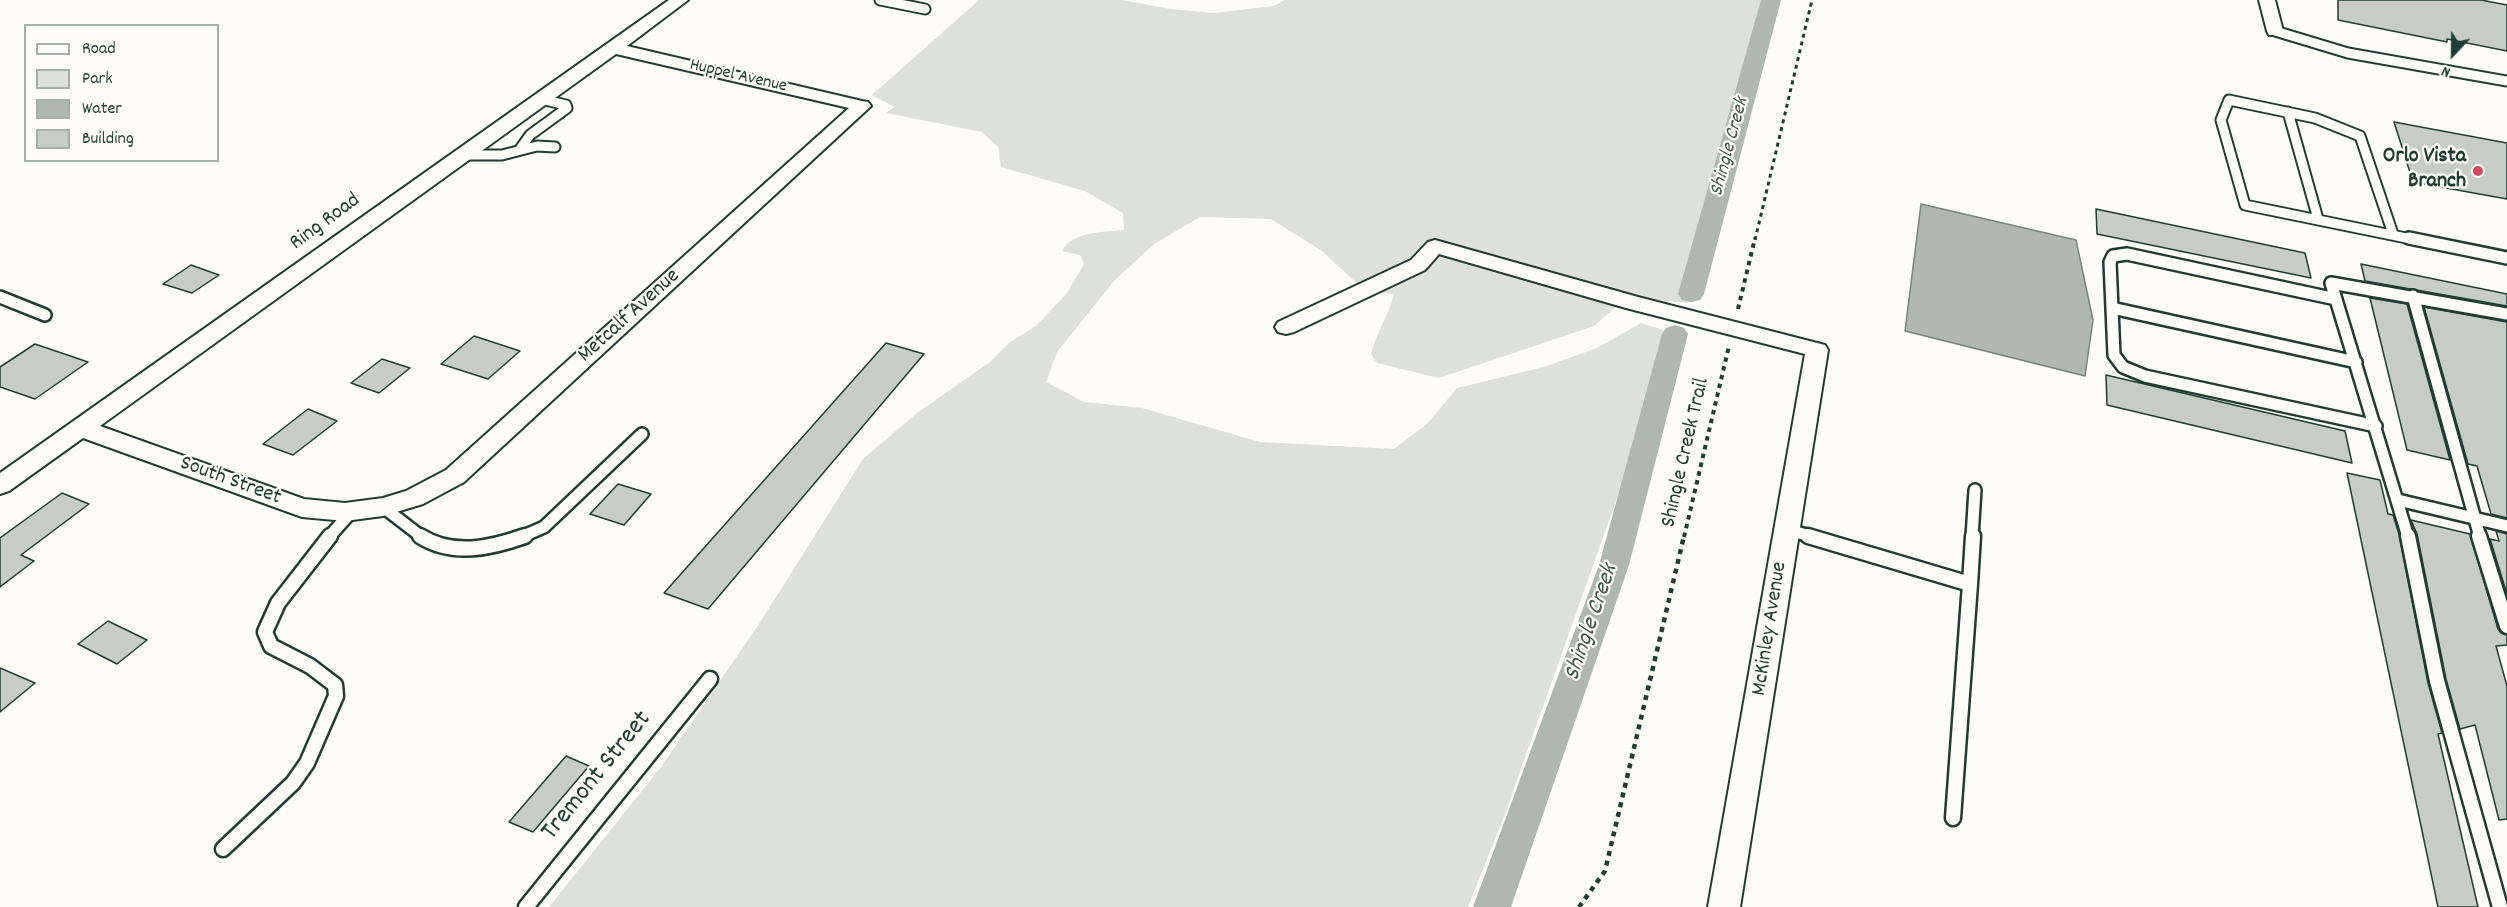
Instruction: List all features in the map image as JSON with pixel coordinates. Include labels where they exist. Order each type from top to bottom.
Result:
[{"type":"street","name":"Ring Road","points":[[0,485],[680,0]]},
{"type":"street","points":[[2267,0],[2274,31]]},
{"type":"street","name":"Huppel Avenue","points":[[613,48],[862,106]]},
{"type":"street","name":"Metcalf Avenue","points":[[383,507],[414,498],[454,476],[862,106]]},
{"type":"street","points":[[1286,327],[1418,265],[1435,246],[1733,329]]},
{"type":"street","name":"McKinley Avenue","points":[[1724,907],[1817,350],[1733,329]]},
{"type":"street","name":"South Street","points":[[81,428],[302,508],[353,510],[383,507]]},
{"type":"lane","points":[[880,0],[926,9]]},
{"type":"lane","points":[[2274,31],[2348,53],[2507,81]]},
{"type":"lane","points":[[520,149],[530,135],[567,108],[566,105],[541,99]]},
{"type":"lane","points":[[2393,234],[2360,136],[2315,118],[2229,100],[2221,120],[2245,205],[2507,258]]},
{"type":"lane","points":[[2288,112],[2318,219]]},
{"type":"lane","points":[[462,155],[502,155],[537,146],[555,147]]},
{"type":"lane","points":[[2336,299],[2119,254],[2113,256],[2110,262],[2114,354],[2123,367],[2145,376],[2376,426]]},
{"type":"lane","points":[[2500,907],[2437,681],[2408,535],[2331,283],[2507,314]]},
{"type":"lane","points":[[2413,296],[2474,518],[2507,626]]},
{"type":"lane","points":[[0,297],[45,315]]},
{"type":"lane","points":[[2112,308],[2356,362]]},
{"type":"lane","points":[[383,507],[424,539],[450,550],[475,550],[526,537],[544,527],[642,434]]},
{"type":"lane","points":[[1953,818],[1970,584],[1974,490]]},
{"type":"lane","points":[[2398,500],[2507,526]]},
{"type":"lane","points":[[223,849],[293,783],[307,763],[336,696],[335,685],[326,677],[272,646],[266,639],[265,628],[275,609],[321,544],[353,510]]},
{"type":"lane","points":[[1786,529],[1970,584]]},
{"type":"lane","name":"Tremont Street","points":[[526,907],[710,679]]},
{"type":"path","name":"Shingle Creek Trail","points":[[1578,907],[1605,871],[1812,0]]},
{"type":"green space","points":[[979,0],[1122,0],[1170,9],[1214,13],[1274,6],[1285,0],[1771,0],[1688,303],[1658,300],[1617,306],[1594,326],[1439,378],[1377,363],[1371,354],[1394,294],[1365,291],[1322,251],[1271,219],[1200,217],[1154,244],[1114,281],[1057,352],[1046,382],[1084,402],[1142,408],[1260,442],[1394,449],[1428,423],[1457,388],[1544,367],[1597,348],[1641,323],[1675,334],[1505,814],[1468,907],[549,907],[661,767],[759,624],[863,459],[917,413],[990,362],[1009,343],[1037,325],[1067,293],[1084,264],[1080,255],[1062,251],[1067,244],[1081,236],[1124,230],[1123,213],[1085,191],[1001,167],[998,147],[982,132],[886,113],[894,107],[872,95]]},
{"type":"water","points":[[1921,204],[2076,240],[2093,320],[2085,376],[1905,331]]},
{"type":"building","points":[[2338,0],[2481,0],[2507,5],[2507,51],[2447,39],[2447,42],[2338,20]]},
{"type":"building","points":[[2394,122],[2507,143],[2507,199],[2413,182]]},
{"type":"building","points":[[2096,209],[2305,253],[2311,278],[2097,234]]},
{"type":"building","points":[[2361,264],[2507,294],[2507,306],[2365,281]]},
{"type":"building","points":[[191,265],[219,275],[192,293],[163,284]]},
{"type":"building","points":[[2370,298],[2407,304],[2450,460],[2407,450]]},
{"type":"building","points":[[2424,307],[2507,322],[2507,518],[2491,514],[2477,466],[2468,464]]},
{"type":"building","points":[[474,336],[520,351],[488,379],[441,364]]},
{"type":"building","points":[[886,343],[924,354],[708,609],[664,593]]},
{"type":"building","points":[[35,344],[88,362],[35,399],[0,387],[0,367]]},
{"type":"building","points":[[382,359],[410,368],[379,393],[351,383]]},
{"type":"building","points":[[2106,375],[2345,431],[2352,463],[2107,405]]},
{"type":"building","points":[[308,409],[337,421],[293,455],[263,444]]},
{"type":"building","points":[[2347,473],[2380,480],[2388,514],[2393,515],[2399,534],[2428,683],[2442,733],[2438,734],[2478,907],[2438,907]]},
{"type":"building","points":[[618,484],[651,494],[624,525],[590,514]]},
{"type":"building","points":[[62,493],[89,504],[21,555],[34,561],[0,587],[0,538]]},
{"type":"building","points":[[2411,520],[2470,534],[2498,629],[2507,635],[2507,645],[2496,646],[2507,686],[2507,819],[2499,820],[2475,725],[2460,729],[2446,679],[2417,534]]},
{"type":"building","points":[[2496,531],[2507,534],[2507,594],[2490,539],[2499,541]]},
{"type":"building","points":[[108,621],[147,640],[117,664],[78,644]]},
{"type":"building","points":[[0,668],[35,683],[0,712]]},
{"type":"building","points":[[566,756],[589,766],[533,832],[509,822]]},
{"type":"waterway","name":"Shingle Creek","points":[[1691,294],[1771,0]]},
{"type":"waterway","name":"Shingle Creek","points":[[1492,907],[1614,565],[1675,334]]},
{"type":"place","name":"Orlo Vista Branch","points":[[2478,171]]}]
